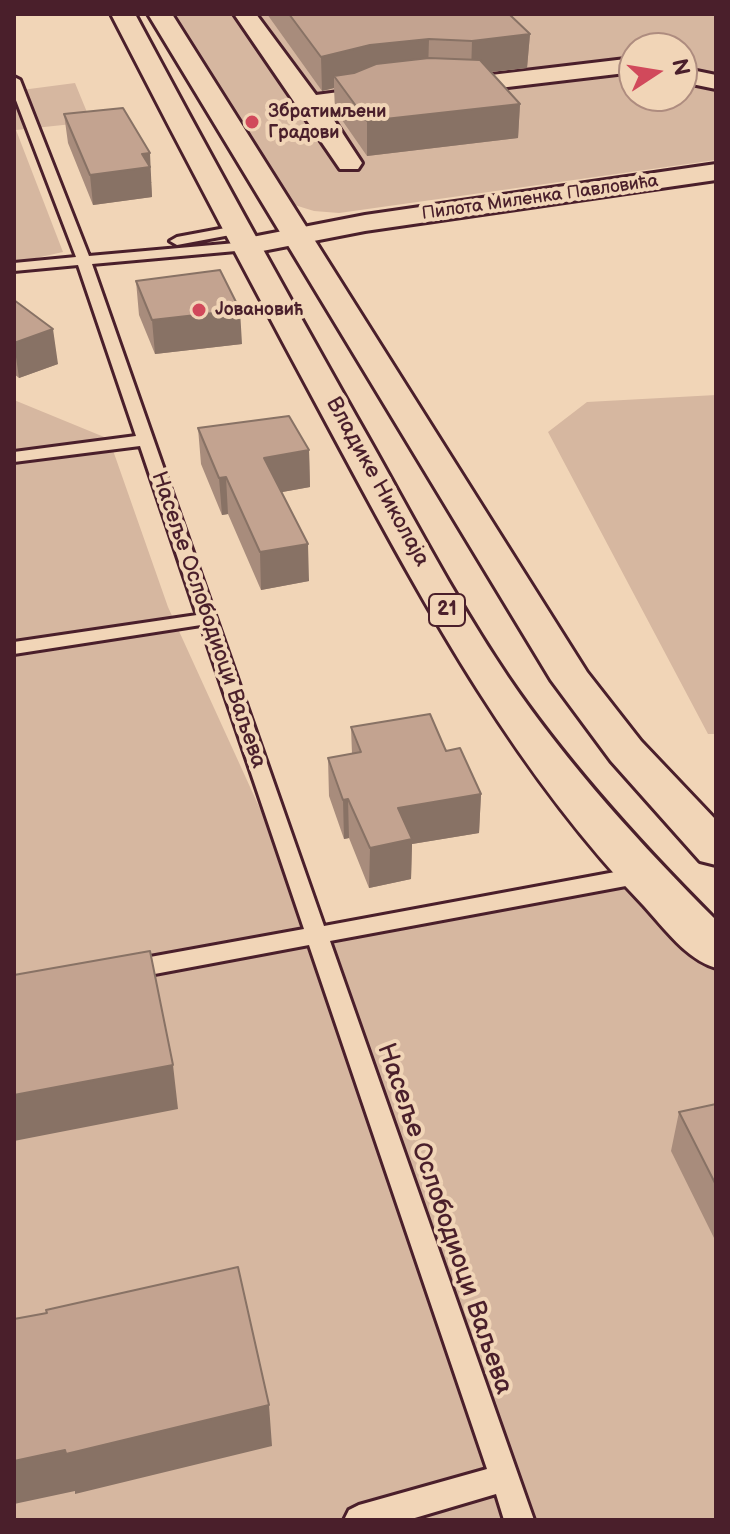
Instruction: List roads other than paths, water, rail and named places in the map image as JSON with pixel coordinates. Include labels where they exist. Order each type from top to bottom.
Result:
[{"type":"main road","name":"Владике Николаја","points":[[123,14],[242,238],[446,608],[492,684],[554,769],[642,875],[716,950]]},
{"type":"main road","points":[[160,14],[572,680],[626,751],[716,849]]},
{"type":"street","points":[[245,14],[349,163]]},
{"type":"street","points":[[310,103],[344,99],[370,88],[428,82],[474,84],[618,68]]},
{"type":"street","name":"Пилота Миленка Павловића","points":[[242,238],[716,172]]},
{"type":"lane","name":"Насеље Ослободиоци Ваљева","points":[[14,80],[19,113],[83,259],[519,1520]]},
{"type":"lane","points":[[14,267],[242,238]]},
{"type":"lane","points":[[14,457],[146,440]]},
{"type":"lane","points":[[14,648],[206,619]]},
{"type":"lane","points":[[103,974],[642,875]]},
{"type":"lane","points":[[359,1520],[503,1478]]},
{"type":"place","name":"Збратимљени Градови","points":[[252,122]]},
{"type":"place","name":"Јовановић","points":[[199,310]]}]
